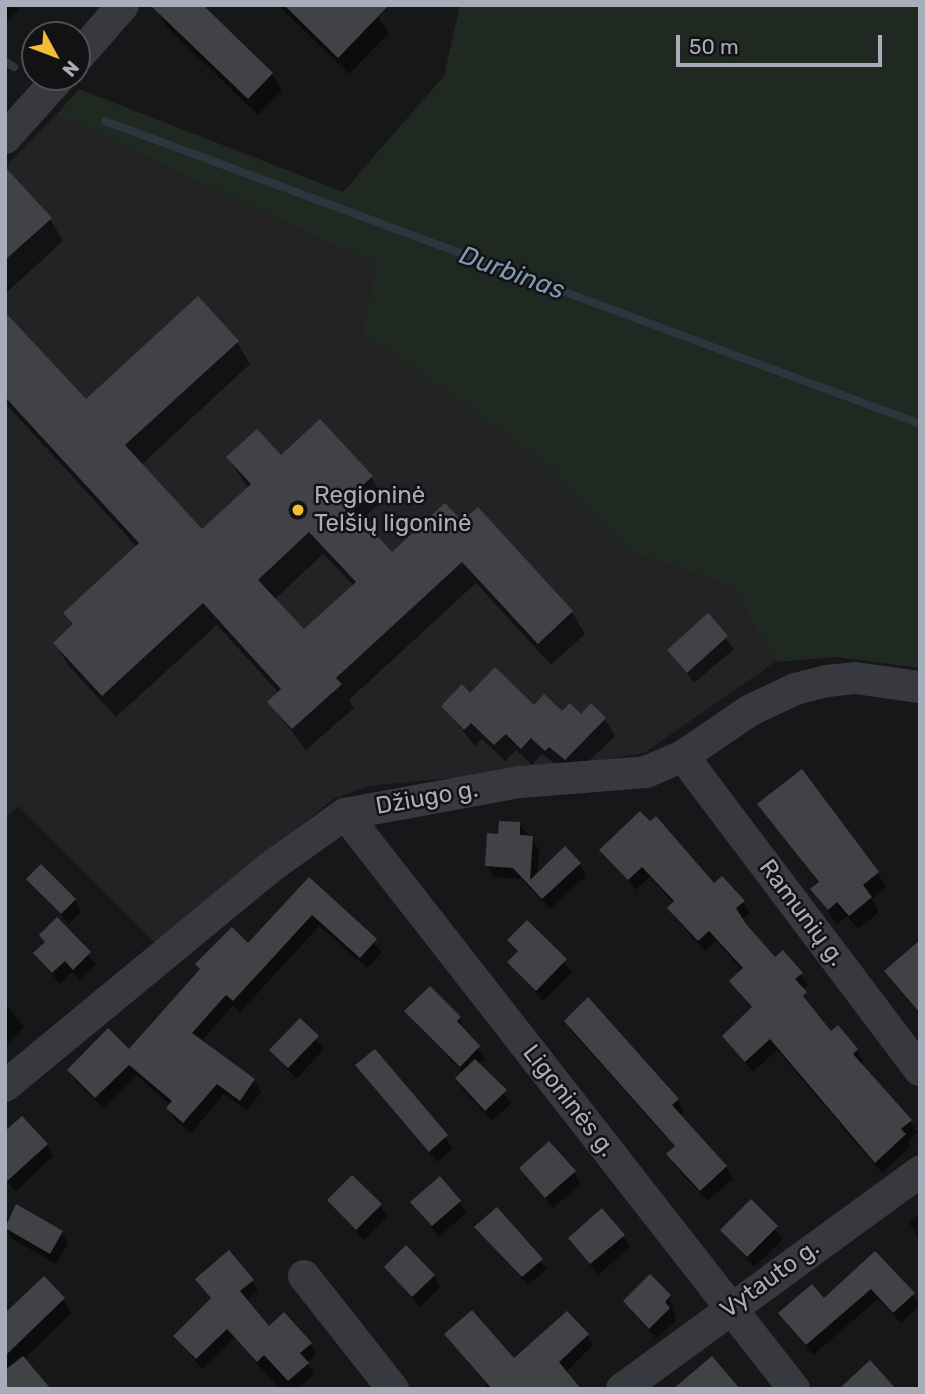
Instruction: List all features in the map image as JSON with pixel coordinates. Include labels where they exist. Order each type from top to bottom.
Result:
[{"type":"street","points":[[91,42],[123,5]]},
{"type":"street","points":[[5,138],[47,91]]},
{"type":"street","name":"Džiugo g.","points":[[5,1086],[269,868],[345,814],[520,782],[646,772],[683,756],[749,711],[795,689],[855,678],[920,687]]},
{"type":"street","name":"Ramunių g.","points":[[683,756],[920,1070]]},
{"type":"street","name":"Ligoninės g.","points":[[345,814],[794,1389]]},
{"type":"street","name":"Vytauto g.","points":[[622,1389],[730,1307],[920,1172]]},
{"type":"street","points":[[304,1276],[393,1389]]},
{"type":"shaded area","points":[[460,5],[920,5],[920,668],[836,657],[775,662],[732,587],[629,552],[552,469],[362,333],[375,265],[56,115],[77,91],[84,91],[343,192],[444,76]]},
{"type":"shaded area","name":"Regioninė Telšių ligoninė","points":[[56,115],[375,265],[362,333],[552,469],[629,552],[732,587],[775,662],[644,753],[545,769],[369,786],[335,798],[155,943],[19,806],[5,817],[5,167]]},
{"type":"building","points":[[150,5],[203,5],[273,73],[248,99]]},
{"type":"building","points":[[284,5],[389,5],[338,58]]},
{"type":"building","points":[[5,167],[52,218],[5,260]]},
{"type":"building","points":[[198,296],[239,341],[125,445],[202,529],[251,484],[226,457],[257,429],[281,455],[320,419],[373,476],[345,501],[392,552],[445,503],[462,521],[478,507],[573,611],[538,644],[462,562],[336,678],[342,684],[292,729],[267,702],[281,689],[203,603],[102,696],[53,643],[73,624],[63,613],[139,543],[5,397],[5,312],[86,399]],"holes":[[[309,532],[356,582],[304,629],[258,580]]]},
{"type":"building","points":[[708,613],[728,636],[687,673],[667,650]]},
{"type":"building","points":[[495,667],[534,705],[544,694],[562,711],[570,703],[581,714],[591,703],[606,718],[565,760],[549,747],[545,751],[531,738],[521,749],[506,734],[494,745],[471,723],[464,730],[441,706],[462,684],[470,693]]},
{"type":"building","points":[[802,769],[879,872],[863,885],[872,897],[849,916],[837,902],[828,910],[810,889],[819,882],[757,804]]},
{"type":"building","points":[[640,811],[650,821],[656,816],[714,883],[722,876],[745,901],[736,908],[746,924],[775,957],[783,950],[803,973],[795,979],[807,992],[803,996],[831,1031],[838,1025],[858,1049],[853,1054],[912,1120],[901,1129],[906,1134],[875,1163],[770,1039],[745,1062],[722,1036],[752,1007],[729,981],[743,968],[709,931],[698,941],[667,908],[674,901],[642,867],[628,880],[599,850]]},
{"type":"building","points":[[499,821],[520,822],[520,835],[533,836],[530,880],[565,846],[581,863],[542,899],[513,868],[485,866],[487,833],[498,834]]},
{"type":"building","points":[[41,864],[76,899],[61,914],[26,879]]},
{"type":"building","points":[[309,877],[377,939],[360,958],[312,915],[233,1001],[226,995],[192,1033],[255,1079],[240,1101],[217,1084],[183,1123],[166,1108],[172,1101],[129,1065],[95,1098],[67,1070],[108,1028],[129,1049],[200,969],[195,964],[232,927],[248,943]]},
{"type":"building","points":[[57,917],[91,952],[73,970],[65,961],[52,973],[33,953],[45,942],[39,935]]},
{"type":"building","points":[[527,920],[567,959],[536,991],[507,962],[518,951],[507,940]]},
{"type":"building","points":[[920,940],[920,1013],[884,971]]},
{"type":"building","points":[[430,986],[461,1017],[457,1021],[480,1046],[460,1067],[404,1011]]},
{"type":"building","points":[[588,997],[679,1099],[672,1105],[727,1166],[700,1191],[666,1154],[675,1146],[564,1021]]},
{"type":"building","points":[[300,1018],[319,1036],[288,1068],[269,1050]]},
{"type":"building","points":[[375,1049],[448,1135],[429,1152],[355,1065]]},
{"type":"building","points":[[475,1059],[507,1090],[485,1111],[455,1078]]},
{"type":"building","points":[[22,1116],[48,1144],[5,1183],[5,1131]]},
{"type":"building","points":[[549,1141],[576,1171],[545,1198],[519,1168]]},
{"type":"building","points":[[352,1175],[382,1204],[356,1230],[327,1200]]},
{"type":"building","points":[[440,1176],[461,1201],[432,1226],[410,1202]]},
{"type":"building","points":[[751,1199],[778,1226],[747,1257],[720,1230]]},
{"type":"building","points":[[16,1204],[63,1231],[50,1254],[5,1228]]},
{"type":"building","points":[[497,1207],[543,1259],[522,1277],[474,1227]]},
{"type":"building","points":[[602,1208],[625,1235],[590,1264],[568,1238]]},
{"type":"building","points":[[406,1245],[435,1275],[412,1297],[384,1267]]},
{"type":"building","points":[[229,1250],[254,1280],[240,1291],[269,1326],[284,1312],[312,1343],[300,1353],[309,1363],[288,1381],[264,1355],[257,1362],[227,1329],[196,1359],[173,1336],[211,1298],[195,1279]]},
{"type":"building","points":[[875,1251],[915,1293],[893,1313],[871,1289],[806,1345],[778,1313],[812,1284],[824,1298]]},
{"type":"building","points":[[650,1274],[671,1295],[665,1302],[670,1308],[649,1329],[623,1301]]},
{"type":"building","points":[[44,1276],[65,1298],[5,1356],[5,1313]]},
{"type":"building","points":[[472,1310],[514,1358],[567,1311],[589,1334],[559,1362],[581,1389],[492,1389],[444,1334]]},
{"type":"building","points":[[23,1356],[51,1389],[5,1389],[5,1370]]},
{"type":"building","points":[[712,1356],[740,1389],[673,1389]]},
{"type":"building","points":[[870,1360],[896,1389],[839,1389]]},
{"type":"waterway","name":"Durbinas","points":[[5,61],[14,67]]},
{"type":"waterway","name":"Durbinas","points":[[105,121],[920,424]]},
{"type":"place","name":"Regioninė Telšių ligoninė","points":[[298,510]]}]
